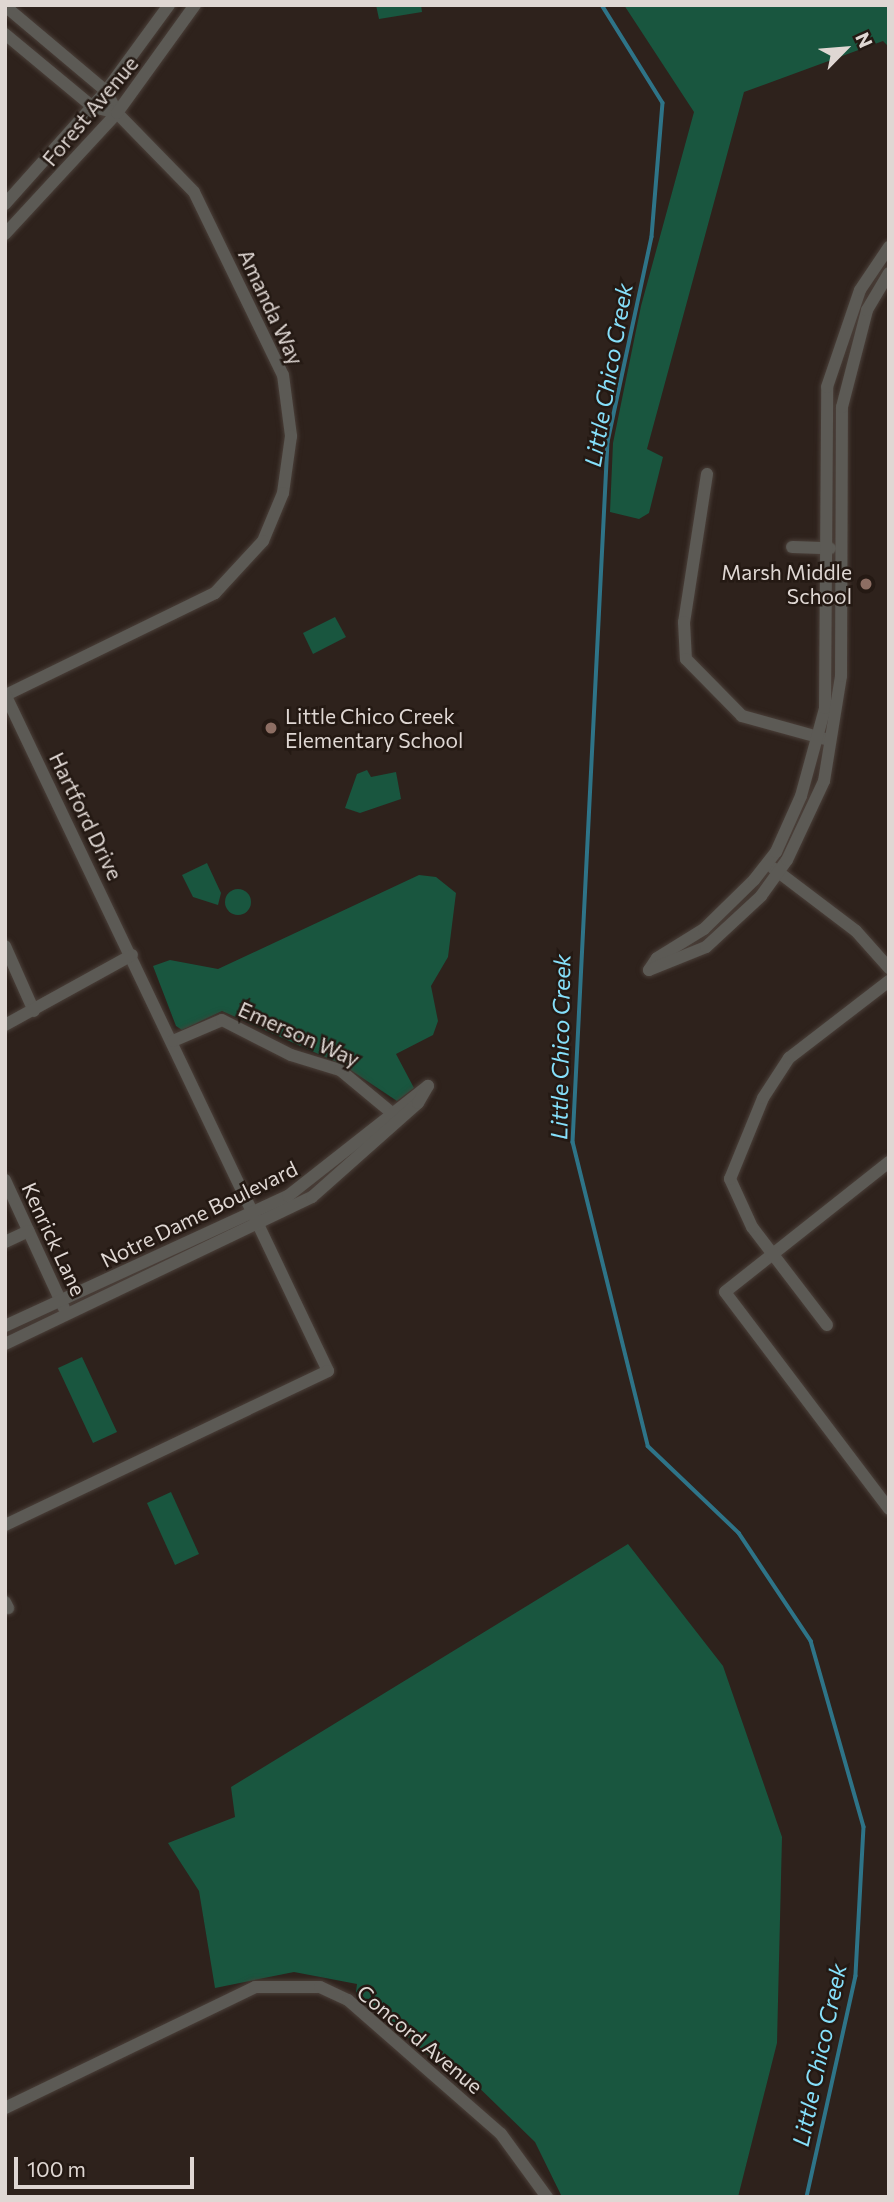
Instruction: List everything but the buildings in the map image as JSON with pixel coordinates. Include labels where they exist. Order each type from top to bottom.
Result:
[{"type":"street","name":"Forest Avenue","points":[[5,204],[93,107],[169,5]]},
{"type":"street","name":"Forest Avenue","points":[[5,234],[117,113],[195,5]]},
{"type":"street","points":[[5,6],[106,91],[117,113]]},
{"type":"street","points":[[5,34],[93,107],[117,113]]},
{"type":"street","name":"Amanda Way","points":[[6,694],[215,593],[263,541],[289,463],[283,375],[256,316],[194,192],[117,113]]},
{"type":"street","points":[[889,247],[860,290],[827,387],[825,708],[801,796],[767,864],[705,929],[657,958],[649,970],[706,947],[778,873],[809,820],[832,741],[841,677],[839,549],[842,407],[867,310],[889,274]]},
{"type":"street","points":[[707,474],[684,622],[686,659],[742,716],[832,741]]},
{"type":"street","points":[[792,547],[839,549]]},
{"type":"street","name":"Hartford Drive","points":[[5,1525],[328,1371],[6,694]]},
{"type":"street","points":[[767,864],[856,931],[889,968]]},
{"type":"street","points":[[5,946],[34,1011]]},
{"type":"street","points":[[5,1025],[132,955]]},
{"type":"street","points":[[827,1325],[770,1252],[735,1200],[730,1179],[735,1155],[789,1058],[889,981]]},
{"type":"street","name":"Emerson Way","points":[[173,1041],[222,1020],[291,1055],[340,1070],[396,1116]]},
{"type":"street","name":"Notre Dame Boulevard","points":[[5,1326],[253,1212],[310,1182],[396,1116]]},
{"type":"street","name":"Notre Dame Boulevard","points":[[5,1345],[259,1225],[346,1172],[396,1116]]},
{"type":"street","points":[[889,1162],[770,1252],[725,1292],[889,1509]]},
{"type":"street","name":"Kenrick Lane","points":[[5,1180],[67,1315]]},
{"type":"street","points":[[5,1242],[29,1231]]},
{"type":"street","name":"Concord Avenue","points":[[5,2108],[254,1987],[320,1987],[348,2000],[501,2134],[547,2197]]},
{"type":"green space","points":[[376,5],[421,5],[422,12],[379,19]]},
{"type":"green space","points":[[624,5],[889,5],[889,47],[883,41],[744,92],[647,449],[663,457],[649,513],[639,519],[610,512],[613,443],[641,306],[694,112]]},
{"type":"green space","points":[[335,617],[346,637],[313,654],[303,633]]},
{"type":"green space","points":[[367,770],[371,777],[396,772],[401,799],[360,813],[345,808],[357,774]]},
{"type":"green space","points":[[207,863],[221,893],[218,905],[193,897],[182,875]]},
{"type":"green space","points":[[419,875],[436,877],[456,893],[448,957],[431,986],[438,1021],[433,1035],[396,1054],[414,1088],[397,1101],[343,1065],[222,1011],[182,1030],[176,1026],[153,966],[170,960],[218,969]]},
{"type":"green space","points":[[238,889],[248,892],[251,902],[248,912],[238,915],[228,912],[225,902],[228,892]]},
{"type":"green space","points":[[82,1357],[117,1432],[93,1443],[58,1368]]},
{"type":"green space","points":[[171,1492],[199,1554],[175,1565],[147,1503]]},
{"type":"green space","points":[[628,1544],[723,1666],[782,1837],[777,2043],[738,2197],[562,2197],[535,2142],[469,2078],[443,2068],[356,1992],[357,1984],[294,1972],[215,1988],[199,1891],[168,1843],[235,1817],[231,1787]]},
{"type":"waterway","name":"Little Chico Creek","points":[[602,5],[663,103],[652,237],[608,442],[573,1142],[648,1446],[739,1533],[811,1641],[864,1827],[856,1976],[807,2197]]},
{"type":"place","name":"Marsh Middle School","points":[[866,584]]},
{"type":"place","name":"Little Chico Creek Elementary School","points":[[271,728]]}]
